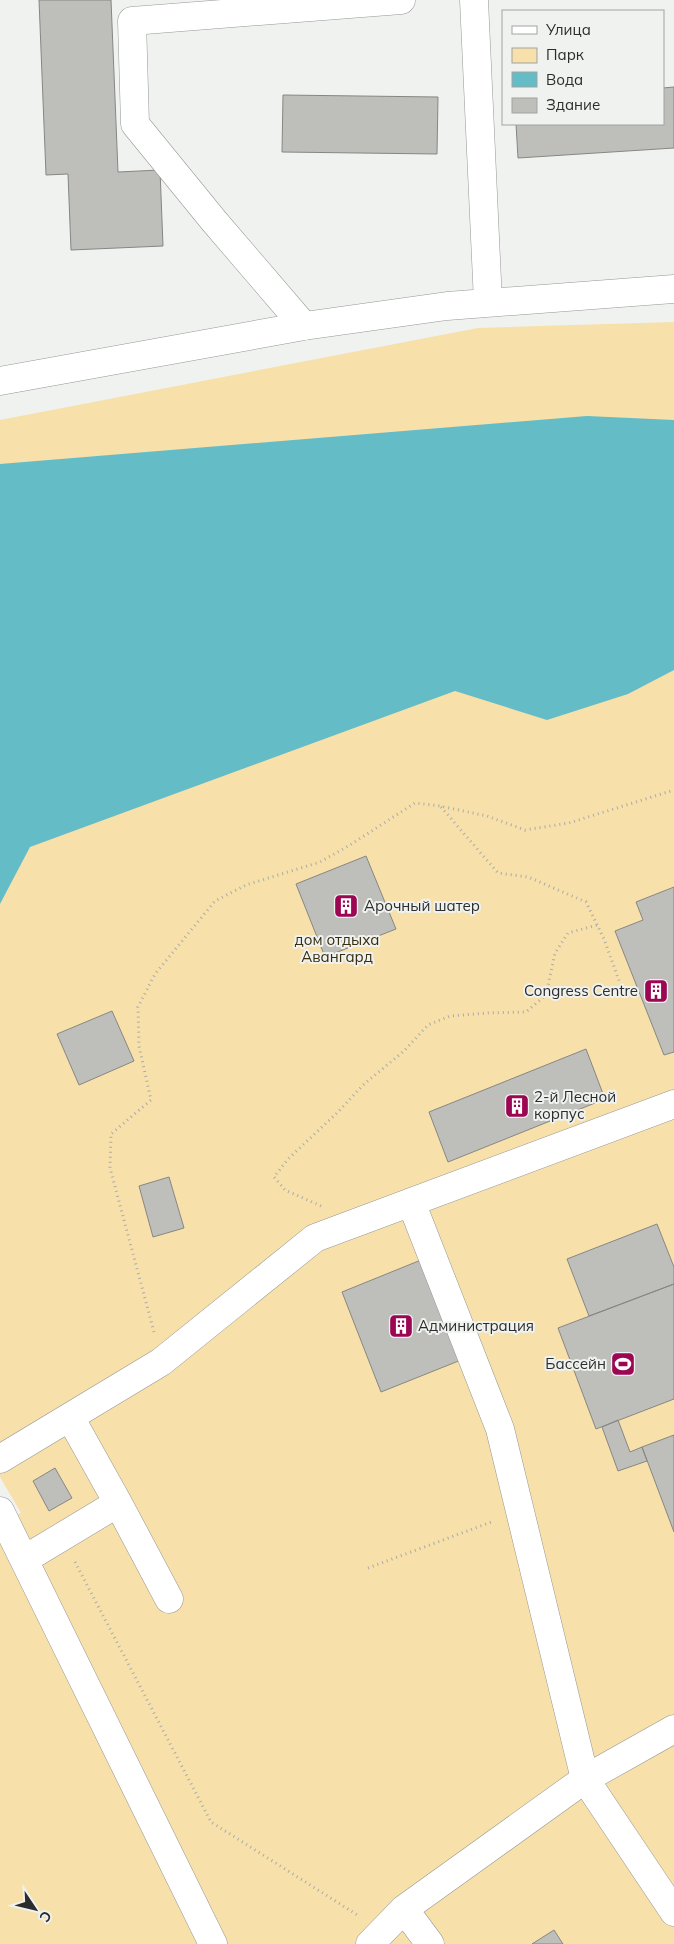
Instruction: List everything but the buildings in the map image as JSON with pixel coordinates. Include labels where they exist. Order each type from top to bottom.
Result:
[{"type":"street","points":[[304,326],[214,221],[135,124],[132,11],[401,0]]},
{"type":"street","points":[[474,0],[488,302]]},
{"type":"street","points":[[0,381],[304,326],[447,306],[674,289]]},
{"type":"street","points":[[0,1459],[161,1362],[315,1238],[674,1104]]},
{"type":"street","points":[[410,1202],[500,1429],[585,1778],[674,1912]]},
{"type":"street","points":[[70,1417],[169,1599]]},
{"type":"street","points":[[25,1559],[118,1503]]},
{"type":"street","points":[[0,1511],[212,1944]]},
{"type":"street","points":[[376,1938],[404,1909],[585,1778],[674,1729]]},
{"type":"street","points":[[404,1909],[430,1944]]},
{"type":"path","points":[[161,1362],[110,1168],[111,1134],[150,1100],[139,1046],[138,1007],[154,974],[215,901],[246,885],[320,862],[350,846],[415,804],[440,806],[487,816],[525,830],[569,823],[674,790]]},
{"type":"path","points":[[440,806],[498,873],[528,877],[586,902],[604,939],[620,986]]},
{"type":"path","points":[[358,1222],[285,1190],[274,1177],[288,1159],[338,1112],[363,1085],[404,1051],[428,1025],[450,1016],[526,1012],[546,995],[555,953],[568,932],[597,925]]},
{"type":"path","points":[[368,1568],[521,1511]]},
{"type":"path","points":[[62,1537],[211,1822],[376,1938]]},
{"type":"green space","name":"дом отдыха Авангард","points":[[674,322],[674,1944],[0,1944],[0,1522],[21,1513],[0,1477],[0,420],[478,328]]},
{"type":"water","points":[[587,416],[674,420],[674,670],[628,694],[547,720],[455,691],[30,847],[0,904],[0,464]]},
{"type":"place","name":"Арочный шатер","points":[[346,906]]},
{"type":"place","name":"Congress Centre","points":[[656,991]]},
{"type":"place","name":"2-й Лесной корпус","points":[[517,1106]]},
{"type":"place","name":"Администрация","points":[[401,1326]]},
{"type":"place","name":"Бассейн","points":[[623,1364]]}]
